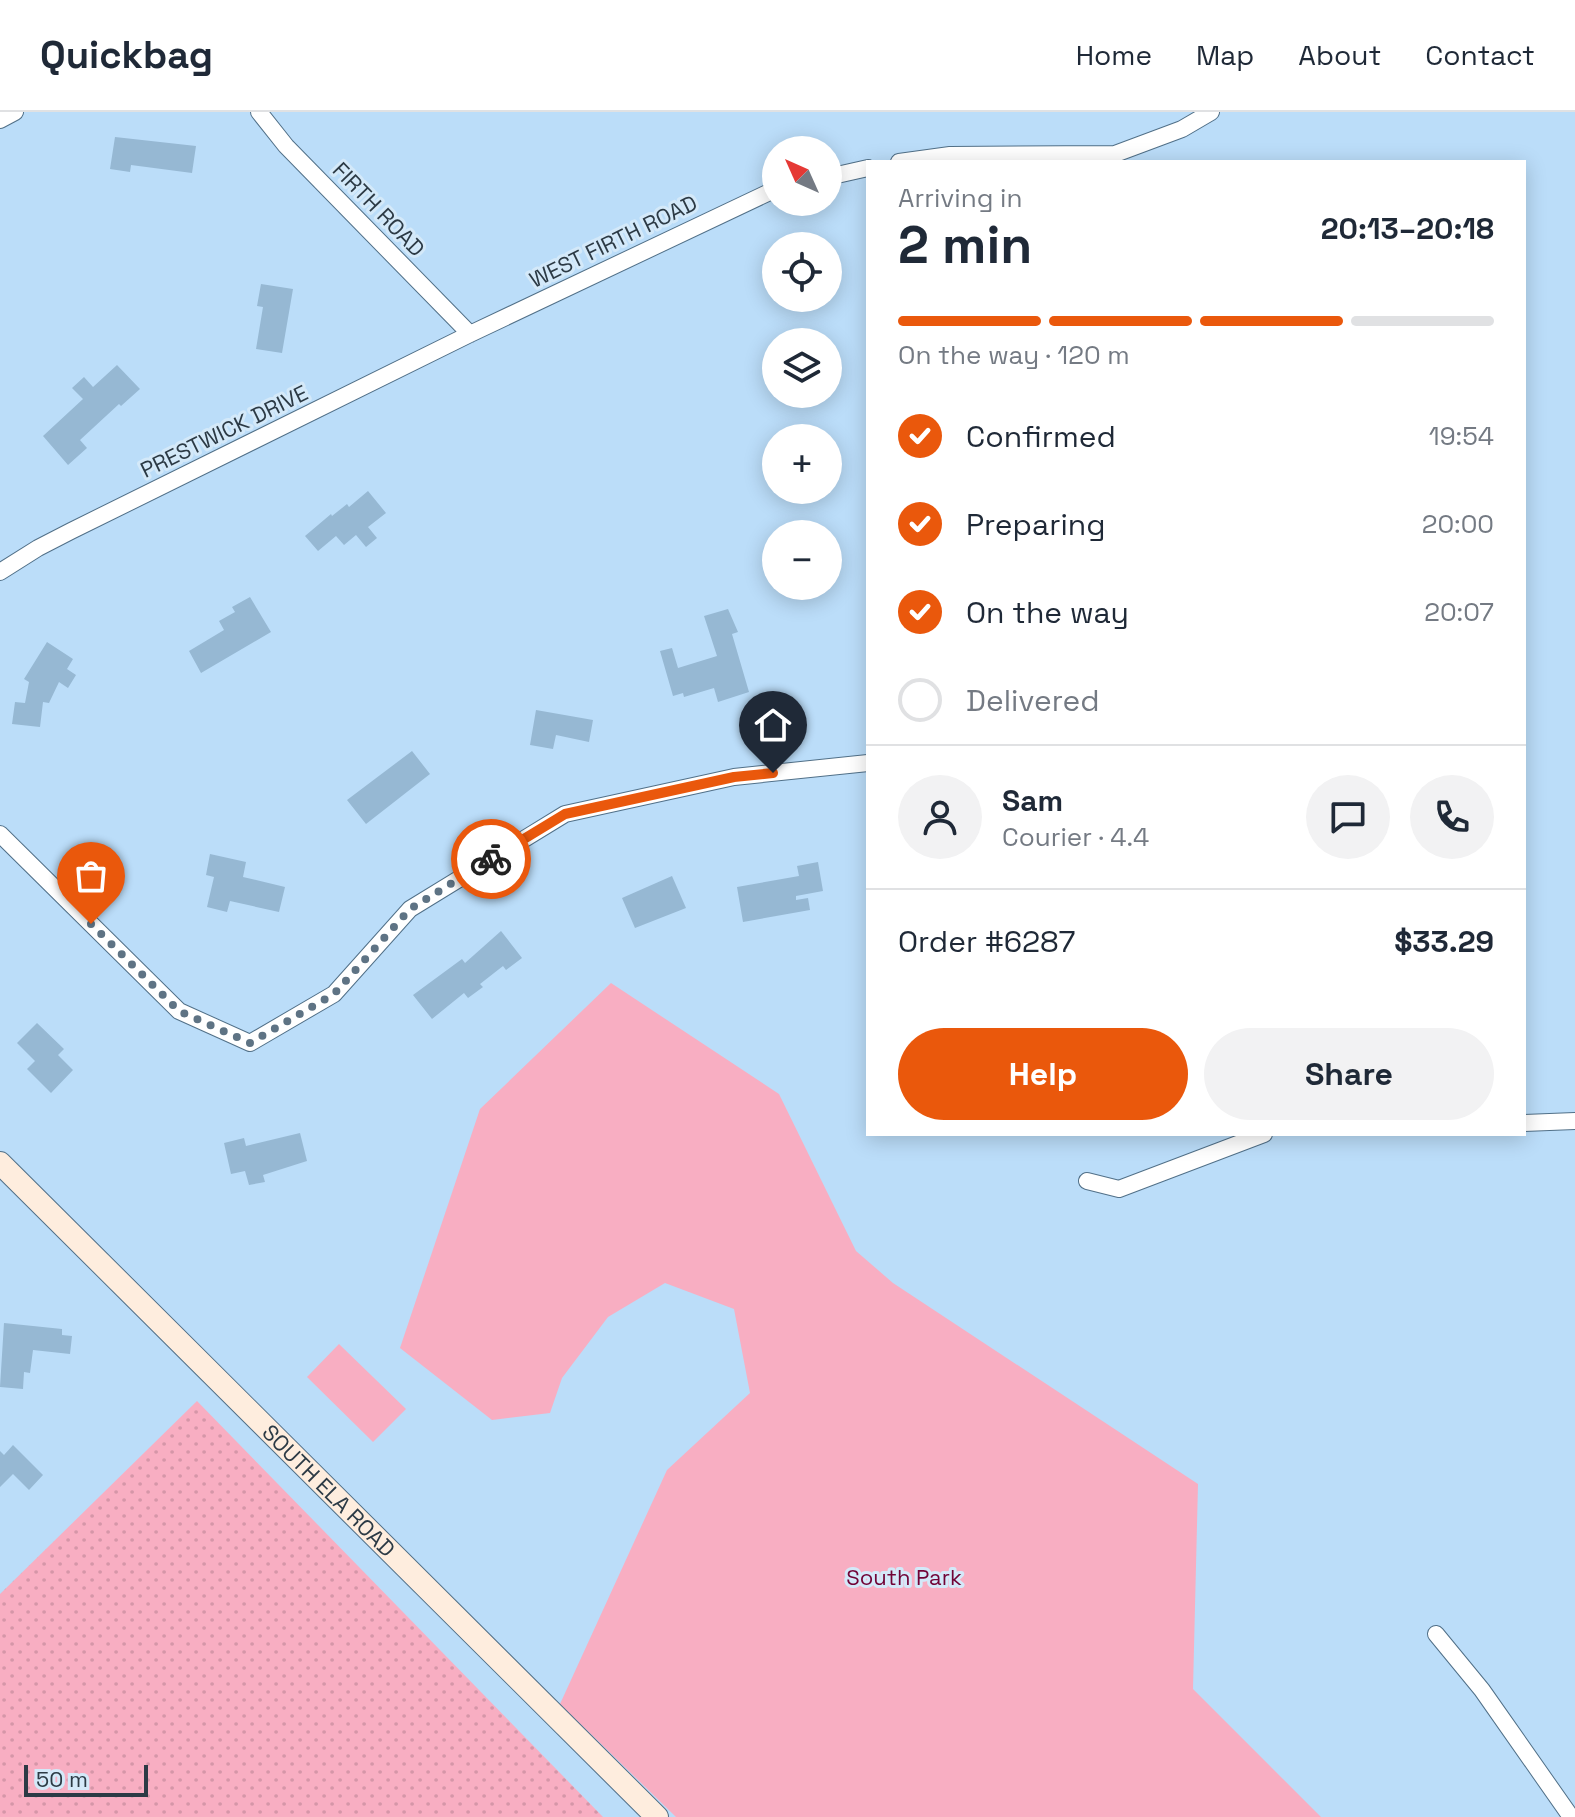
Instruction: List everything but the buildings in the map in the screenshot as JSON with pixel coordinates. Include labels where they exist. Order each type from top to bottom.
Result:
[{"type":"main road","name":"SOUTH ELA ROAD","points":[[0,1163],[657,1817]]},
{"type":"street","points":[[0,120],[15,112]]},
{"type":"street","name":"FIRTH ROAD","points":[[259,112],[286,146],[470,334]]},
{"type":"street","points":[[914,160],[950,155],[1118,158],[1211,112]]},
{"type":"street","points":[[842,174],[866,168]]},
{"type":"street","name":"WEST FIRTH ROAD","points":[[470,334],[762,196]]},
{"type":"street","name":"PRESTWICK DRIVE","points":[[0,572],[38,548],[470,334]]},
{"type":"street","points":[[0,834],[179,1011],[250,1043],[334,994],[410,909],[565,814],[734,777],[866,763]]},
{"type":"street","points":[[1526,1123],[1575,1121]]},
{"type":"street","points":[[1087,1181],[1119,1189],[1259,1136]]},
{"type":"street","points":[[1436,1634],[1482,1690],[1571,1817]]},
{"type":"green space","name":"South Park","points":[[611,983],[779,1094],[856,1251],[893,1283],[1198,1484],[1193,1689],[1321,1817],[676,1817],[560,1704],[667,1470],[750,1393],[734,1309],[665,1283],[608,1317],[562,1378],[550,1413],[492,1420],[400,1348],[480,1109]]},
{"type":"green space","points":[[339,1344],[406,1409],[373,1442],[307,1377]]},
{"type":"green space","points":[[197,1401],[603,1817],[0,1817],[0,1594]]},
{"type":"way so far","points":[[91,924],[179,1011],[250,1043],[334,994],[410,909],[491,859]]},
{"type":"route","points":[[491,859],[565,814],[734,777],[773,773]]}]
